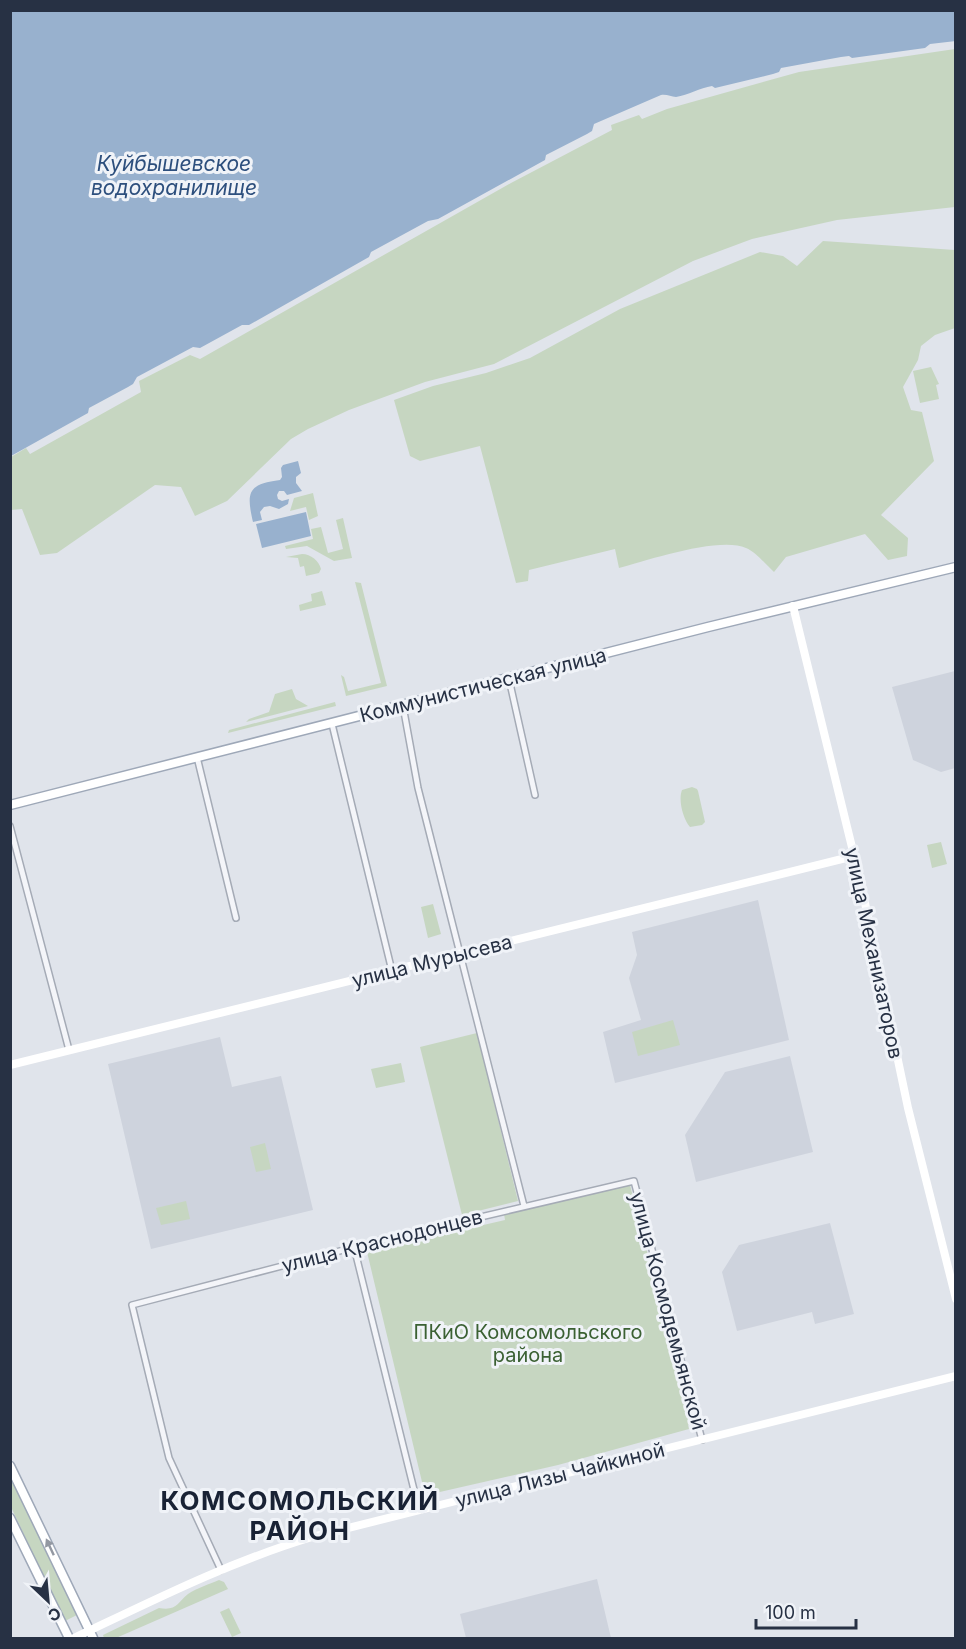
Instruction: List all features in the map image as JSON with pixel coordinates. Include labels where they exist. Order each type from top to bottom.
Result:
[{"type":"main road","name":"Коммунистическая улица","points":[[10,805],[793,606],[956,567]]},
{"type":"main road","name":"улица Механизаторов","points":[[793,606],[854,856],[905,1098],[956,1299]]},
{"type":"main road","name":"улица Мурысева","points":[[10,1065],[854,856]]},
{"type":"main road","name":"улица Лизы Чайкиной","points":[[71,1638],[91,1635],[221,1570],[267,1551],[312,1537],[956,1376]]},
{"type":"main road","points":[[10,1466],[91,1635]]},
{"type":"main road","points":[[10,1518],[71,1638]]},
{"type":"street","points":[[509,679],[535,795]]},
{"type":"street","points":[[403,706],[418,788],[524,1206]]},
{"type":"street","points":[[332,724],[393,970]]},
{"type":"street","points":[[197,757],[236,918]]},
{"type":"street","points":[[10,826],[69,1050]]},
{"type":"street","name":"улица Краснодонцев","points":[[221,1570],[169,1458],[132,1305],[354,1247],[634,1181]]},
{"type":"street","name":"улица Космодемьянской","points":[[634,1181],[702,1440]]},
{"type":"street","points":[[354,1247],[419,1510]]},
{"type":"shaded area","points":[[955,671],[955,768],[941,772],[913,760],[892,687]]},
{"type":"shaded area","points":[[758,900],[789,1040],[615,1083],[603,1032],[641,1020],[629,978],[637,955],[632,932]]},
{"type":"shaded area","points":[[220,1037],[232,1087],[281,1076],[313,1210],[151,1249],[108,1064]]},
{"type":"shaded area","points":[[790,1056],[813,1152],[696,1182],[685,1135],[725,1072]]},
{"type":"shaded area","points":[[830,1223],[854,1314],[815,1324],[812,1312],[737,1331],[722,1272],[739,1245]]},
{"type":"shaded area","points":[[597,1579],[611,1638],[466,1638],[460,1614]]},
{"type":"green space","points":[[955,49],[955,207],[837,220],[752,239],[693,261],[494,364],[425,382],[349,410],[308,429],[291,439],[227,501],[195,516],[181,487],[155,485],[57,553],[40,555],[22,509],[11,510],[11,457],[26,448],[30,454],[141,392],[139,381],[190,355],[200,359],[511,183],[612,130],[611,125],[639,115],[642,119],[667,109],[799,72]]},
{"type":"green space","points":[[823,241],[955,250],[955,328],[935,335],[921,346],[918,360],[903,387],[911,410],[922,412],[934,461],[881,515],[908,538],[907,556],[888,560],[865,534],[786,557],[774,572],[750,550],[734,545],[684,550],[619,568],[615,549],[529,570],[528,581],[516,583],[480,446],[420,461],[410,456],[394,400],[433,386],[486,373],[530,358],[620,309],[760,252],[783,256],[797,266]]},
{"type":"green space","points":[[931,367],[939,384],[936,385],[939,399],[920,403],[913,371]]},
{"type":"green space","points":[[313,493],[318,516],[309,520],[306,507],[290,511],[294,498]]},
{"type":"green space","points":[[343,518],[352,558],[334,561],[307,546],[286,549],[285,546],[313,539],[311,529],[321,527],[328,553],[343,549],[336,520]]},
{"type":"green space","points":[[302,554],[316,561],[321,569],[319,573],[306,576],[304,566],[300,567],[298,558],[286,557]]},
{"type":"green space","points":[[355,582],[361,583],[387,686],[346,696],[341,675],[344,677],[348,691],[381,683]]},
{"type":"green space","points":[[322,591],[326,605],[300,611],[299,605],[312,601],[311,594]]},
{"type":"green space","points":[[292,689],[296,699],[308,706],[246,722],[269,712],[275,694]]},
{"type":"green space","points":[[335,702],[336,706],[228,733],[229,730]]},
{"type":"green space","points":[[692,787],[698,791],[705,822],[702,825],[690,827],[683,814],[681,799],[682,790]]},
{"type":"green space","points":[[941,842],[947,864],[932,868],[927,845]]},
{"type":"green space","points":[[433,904],[441,934],[428,938],[421,907]]},
{"type":"green space","points":[[673,1020],[680,1045],[638,1056],[632,1032]]},
{"type":"green space","points":[[477,1033],[518,1201],[462,1215],[420,1047]]},
{"type":"green space","points":[[401,1063],[405,1082],[376,1088],[371,1069]]},
{"type":"green space","points":[[265,1143],[271,1169],[256,1172],[250,1147]]},
{"type":"green space","name":"ПКиО Комсомольского района","points":[[630,1185],[691,1424],[688,1425],[689,1429],[558,1465],[431,1494],[423,1486],[367,1252],[505,1220],[504,1214]]},
{"type":"green space","points":[[186,1201],[190,1219],[161,1225],[156,1208]]},
{"type":"green space","points":[[11,1475],[77,1615],[65,1621],[11,1507]]},
{"type":"green space","points":[[219,1580],[224,1582],[228,1589],[116,1638],[104,1638],[103,1635],[159,1608],[173,1607],[188,1594]]},
{"type":"green space","points":[[229,1608],[241,1633],[232,1637],[220,1612]]},
{"type":"water","name":"Куйбышевское водохранилище","points":[[11,10],[955,10],[956,41],[930,44],[925,48],[852,58],[841,57],[781,68],[779,72],[773,74],[715,88],[712,86],[676,97],[661,95],[594,124],[592,131],[546,155],[545,160],[438,219],[428,221],[371,252],[369,257],[249,325],[242,325],[200,348],[193,347],[137,377],[133,384],[89,408],[88,413],[11,456]]},
{"type":"water","points":[[298,461],[301,473],[296,477],[296,483],[302,491],[287,495],[284,491],[279,491],[278,499],[282,501],[289,499],[288,504],[279,509],[264,507],[260,512],[262,520],[253,522],[250,503],[252,491],[261,484],[280,480],[283,465]]},
{"type":"water","points":[[306,512],[311,536],[262,548],[256,524]]},
{"type":"district","name":"КОМСОМОЛЬСКИЙ РАЙОН","points":[[300,1515]]}]
